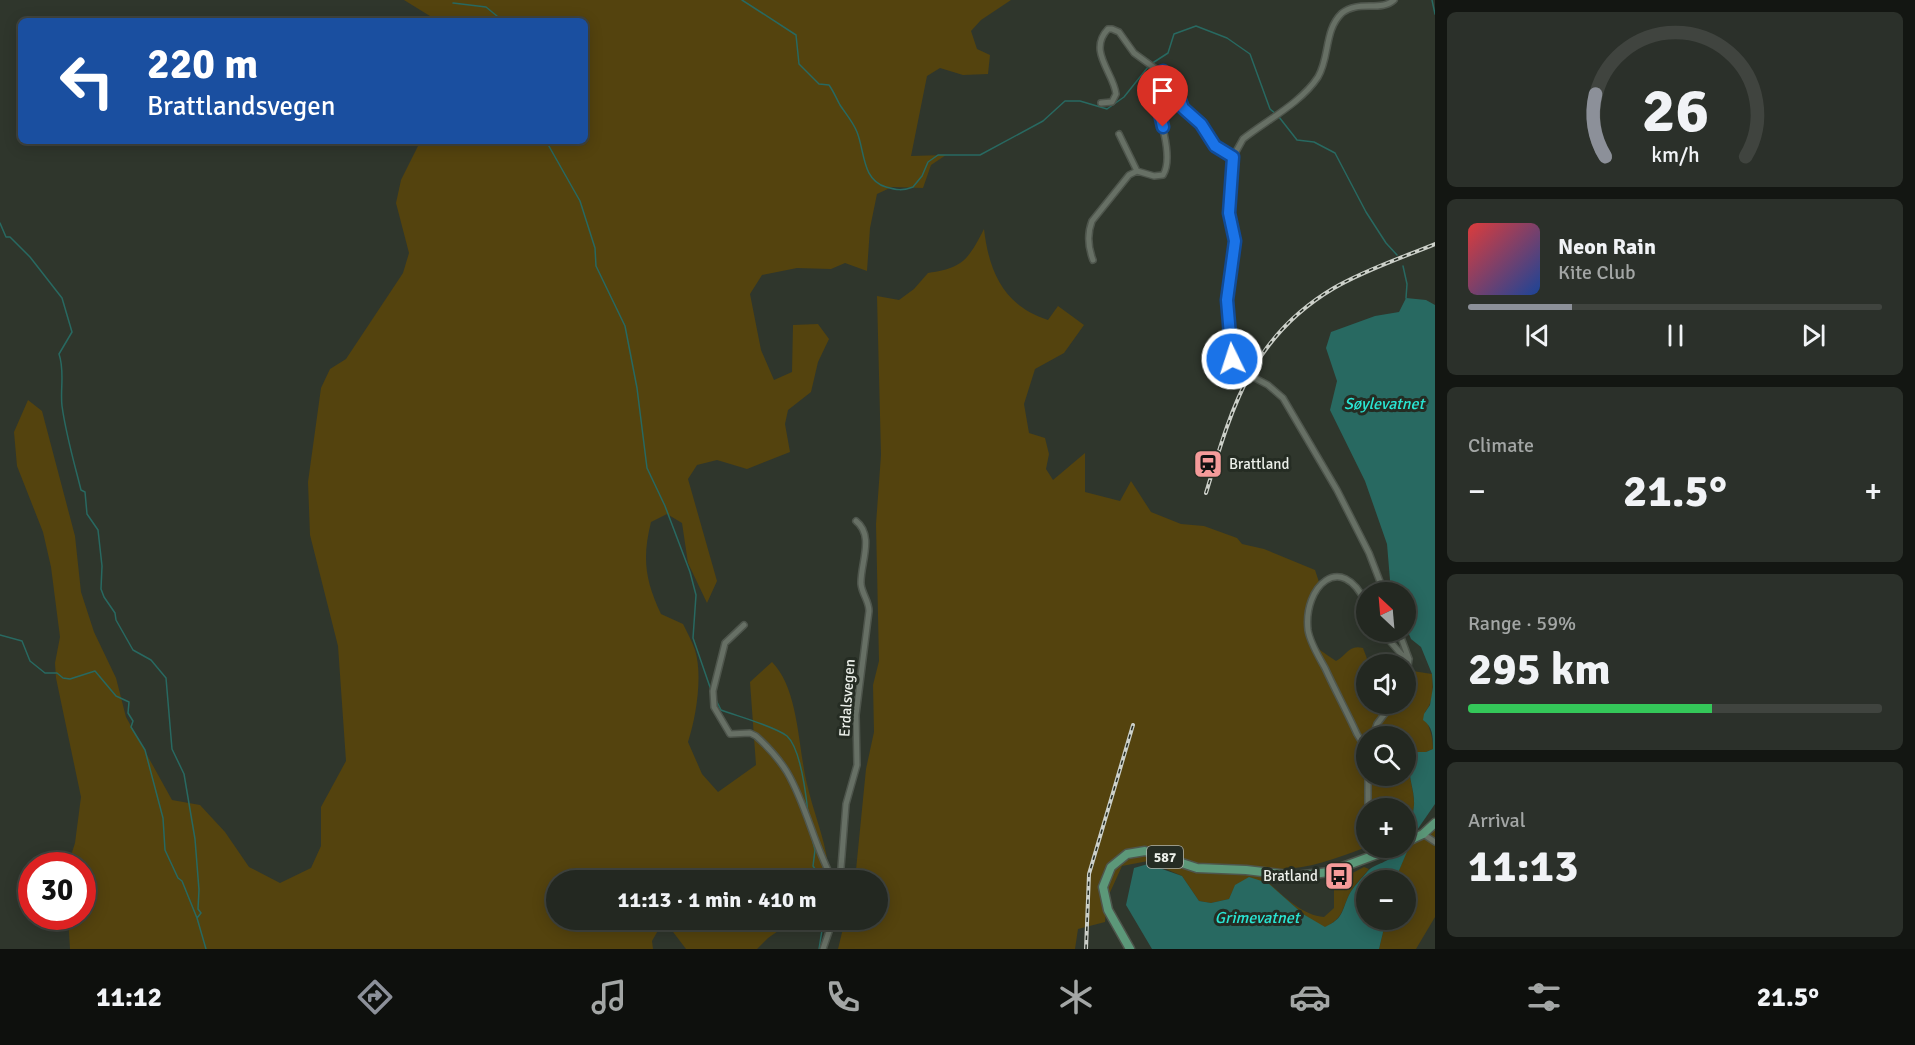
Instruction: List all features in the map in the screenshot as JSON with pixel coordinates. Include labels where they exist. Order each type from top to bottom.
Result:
[{"type":"main road","points":[[1416,837],[1435,823]]},
{"type":"main road","name":"587","points":[[1130,949],[1108,910],[1103,887],[1111,867],[1126,854],[1144,851],[1197,868],[1246,870],[1296,876],[1329,872],[1360,858]]},
{"type":"street","points":[[1380,582],[1369,553],[1342,500],[1283,398],[1268,385],[1236,368],[1232,359],[1227,300],[1235,241],[1229,213],[1233,157],[1243,139],[1303,93],[1318,76],[1330,32],[1341,14],[1358,5],[1387,4],[1394,0]]},
{"type":"street","points":[[1101,103],[1112,102],[1116,94],[1114,84],[1101,57],[1106,32],[1112,28],[1134,53],[1160,72],[1169,75],[1183,108],[1201,124],[1215,146],[1233,157]]},
{"type":"street","points":[[1119,134],[1137,171],[1160,177],[1166,168],[1163,127],[1154,78],[1160,72]]},
{"type":"street","points":[[1093,260],[1089,249],[1089,229],[1092,221],[1125,180],[1137,171]]},
{"type":"street","name":"Erdalsvegen","points":[[841,870],[846,804],[857,765],[856,715],[869,611],[869,603],[861,585],[866,540],[862,529],[855,521]]},
{"type":"street","points":[[1356,586],[1354,582],[1341,578],[1328,578],[1319,585],[1312,600],[1308,630],[1317,654],[1356,731]]},
{"type":"street","points":[[744,626],[728,638],[722,649],[712,695],[714,707],[728,732],[732,735],[750,732],[786,770],[805,809],[828,870]]},
{"type":"street","points":[[1390,642],[1400,654]]},
{"type":"street","points":[[1419,836],[1435,842]]},
{"type":"street","points":[[823,949],[830,930]]},
{"type":"shaded area","points":[[404,0],[1011,0],[981,20],[971,31],[977,49],[990,55],[988,74],[963,75],[940,68],[927,76],[911,156],[946,155],[931,165],[923,188],[892,187],[877,194],[870,228],[867,271],[845,263],[831,269],[797,268],[762,275],[750,294],[761,350],[774,380],[792,372],[793,325],[818,324],[829,339],[818,362],[811,392],[788,410],[785,424],[790,452],[747,469],[717,460],[697,465],[688,479],[717,581],[707,603],[688,563],[682,523],[667,514],[651,522],[648,535],[646,558],[651,590],[661,614],[683,624],[694,647],[697,660],[697,696],[694,721],[688,742],[702,774],[718,792],[756,765],[750,682],[772,662],[788,687],[793,703],[807,784],[828,864],[823,870],[546,870],[546,930],[658,930],[652,941],[653,949],[70,949],[69,930],[96,930],[96,852],[72,852],[81,797],[56,678],[55,663],[60,637],[51,567],[43,532],[17,466],[14,432],[28,400],[42,411],[75,536],[81,592],[94,632],[116,678],[126,717],[172,800],[200,805],[225,832],[249,867],[280,883],[311,868],[321,846],[321,807],[346,761],[338,646],[310,535],[308,482],[321,388],[330,369],[346,359],[403,273],[409,253],[396,203],[401,180],[418,146],[421,144],[588,144],[588,18],[433,18]]},
{"type":"shaded area","points":[[984,229],[986,245],[995,273],[1001,285],[1020,306],[1048,320],[1058,306],[1084,325],[1064,353],[1035,369],[1024,404],[1029,433],[1045,438],[1049,454],[1046,469],[1053,480],[1085,453],[1085,492],[1120,501],[1131,481],[1151,512],[1181,524],[1204,526],[1237,538],[1242,544],[1264,549],[1315,570],[1319,582],[1314,591],[1306,632],[1310,641],[1336,661],[1351,649],[1363,648],[1365,654],[1356,654],[1356,714],[1416,714],[1416,672],[1432,674],[1433,689],[1425,712],[1433,749],[1416,752],[1416,726],[1356,726],[1356,786],[1412,786],[1414,798],[1356,798],[1356,851],[1309,866],[1274,869],[1267,881],[1301,909],[1324,917],[1334,908],[1334,886],[1341,879],[1356,871],[1356,885],[1343,910],[1338,918],[1324,928],[1303,914],[1268,883],[1235,886],[1229,899],[1211,903],[1199,901],[1182,876],[1148,861],[1122,866],[1107,899],[1105,922],[1078,929],[1075,949],[838,949],[843,930],[888,930],[888,870],[856,870],[866,769],[874,732],[873,685],[879,661],[876,524],[881,455],[877,296],[899,300],[914,289],[928,273],[957,265],[968,255]]},
{"type":"shaded area","points":[[1435,830],[1435,917],[1416,949],[1379,949],[1384,930],[1416,930],[1416,870],[1399,870],[1404,858],[1416,858],[1416,833]]},
{"type":"shaded area","points":[[672,930],[780,930],[757,949],[686,949]]},
{"type":"water","name":"Søylevatnet","points":[[1406,298],[1426,300],[1435,305],[1435,804],[1416,832],[1416,798],[1414,798],[1412,786],[1416,786],[1416,752],[1433,749],[1432,732],[1423,720],[1430,705],[1433,687],[1432,674],[1421,647],[1415,642],[1416,582],[1390,582],[1387,544],[1365,481],[1330,410],[1337,381],[1326,348],[1331,332],[1375,316],[1399,312]]},
{"type":"water","name":"Søylevatnet","points":[[1391,858],[1404,858],[1399,870],[1370,869]]},
{"type":"water","name":"Søylevatnet","points":[[1148,864],[1182,876],[1199,901],[1211,903],[1229,899],[1235,885],[1249,877],[1268,883],[1303,914],[1325,927],[1339,917],[1356,884],[1356,930],[1384,930],[1379,949],[1152,949],[1126,905],[1134,868]]},
{"type":"waterway","points":[[742,0],[796,35],[799,64],[819,84],[829,85],[831,88],[855,128],[868,172],[878,183],[896,189],[913,187],[922,176],[928,162],[938,155],[980,155],[1043,121],[1065,101],[1080,101],[1107,109],[1124,97],[1148,67]]},
{"type":"waterway","points":[[1432,0],[1435,14]]},
{"type":"waterway","points":[[453,3],[486,7],[499,18]]},
{"type":"waterway","points":[[1151,64],[1168,53],[1174,34],[1196,26],[1227,38],[1250,54],[1270,109],[1276,114]]},
{"type":"waterway","points":[[1279,117],[1297,140],[1314,142],[1335,153],[1366,212],[1386,243],[1397,255]]},
{"type":"waterway","points":[[548,144],[580,201],[595,248],[596,266],[625,326],[637,388],[647,468],[665,506],[690,572],[696,595],[693,638],[711,690]]},
{"type":"waterway","points":[[0,223],[6,237],[10,237],[30,257],[62,298],[72,332],[59,354],[62,367],[62,406],[68,438],[81,490],[85,492],[87,514],[98,530],[102,566],[101,589],[104,597],[115,613],[116,620],[133,650],[151,660],[166,678],[172,749],[184,774],[195,839],[199,890],[198,909],[201,913],[197,918],[206,949]]},
{"type":"waterway","points":[[1403,266],[1407,284],[1406,298]]},
{"type":"waterway","points":[[0,635],[22,641],[30,661],[45,673],[57,673],[63,678],[70,679],[95,671],[116,696],[129,702],[128,713],[133,721],[131,727],[145,750],[163,818],[165,850],[178,878],[182,881],[197,918]]},
{"type":"waterway","points":[[716,700],[721,710],[781,732],[792,742],[799,761],[808,813]]},
{"type":"waterway","points":[[812,838],[815,850],[813,866],[816,870]]},
{"type":"waterway","points":[[819,949],[822,930]]},
{"type":"railway","points":[[1206,493],[1236,403],[1264,352],[1283,329],[1306,307],[1334,288],[1435,244]]},
{"type":"railway","points":[[1086,949],[1089,874],[1133,725]]},
{"type":"place","name":"Brattland","points":[[1208,464]]},
{"type":"place","name":"Bratland","points":[[1339,876]]},
{"type":"route","points":[[1163,127],[1154,78],[1163,71],[1172,79],[1183,108],[1201,124],[1215,146],[1233,157],[1230,171],[1229,213],[1235,241],[1227,300],[1232,359]]},
{"type":"water label","name":"Grimevatnet","points":[[1257,917]]}]
